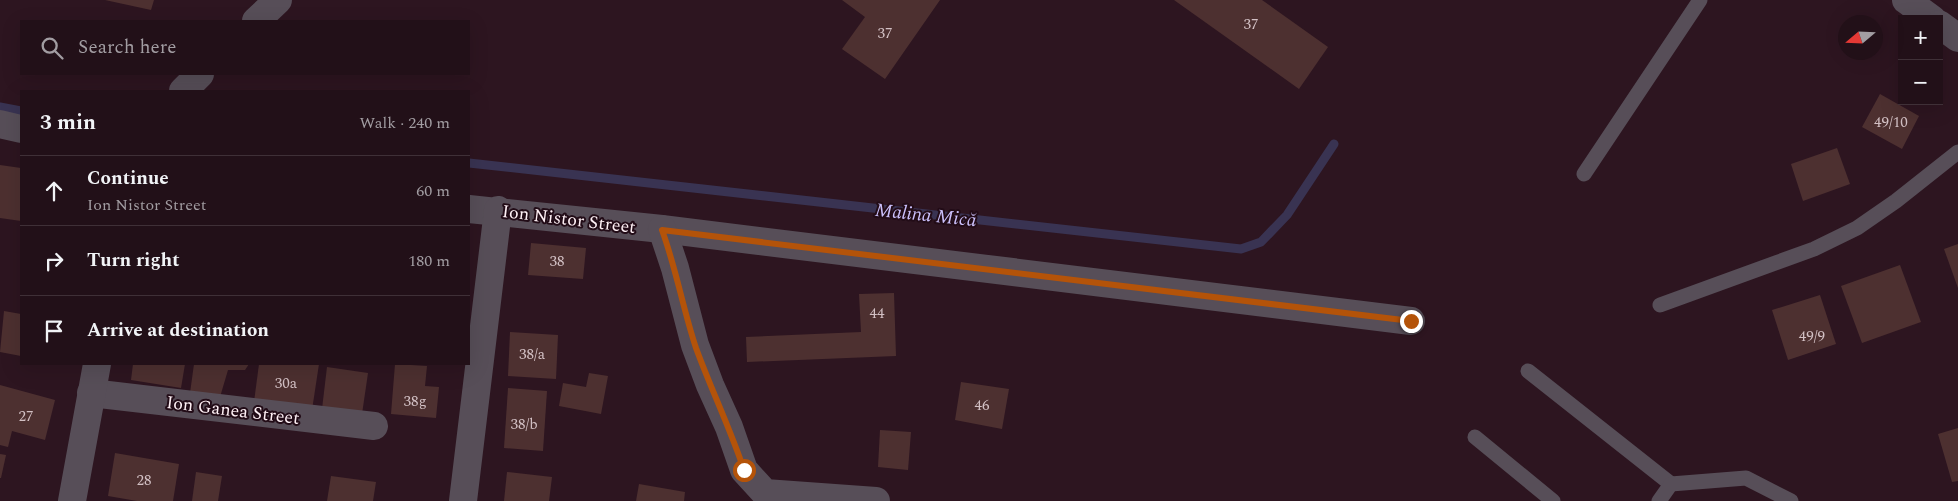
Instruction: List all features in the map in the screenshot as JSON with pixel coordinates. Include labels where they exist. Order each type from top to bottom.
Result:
[{"type":"street","points":[[257,20],[278,0]]},
{"type":"street","points":[[1906,0],[1927,15]]},
{"type":"street","points":[[1943,27],[1958,38]]},
{"type":"street","points":[[184,90],[199,75]]},
{"type":"street","points":[[0,124],[20,129]]},
{"type":"street","name":"Ion Nistor Street","points":[[470,208],[1411,321]]},
{"type":"street","points":[[463,501],[498,210]]},
{"type":"street","points":[[662,230],[676,268],[695,346],[729,427],[744,470],[765,493],[876,501]]},
{"type":"street","points":[[72,501],[97,365]]},
{"type":"street","name":"Ion Ganea Street","points":[[91,393],[374,426]]},
{"type":"lane","points":[[1584,174],[1700,0]]},
{"type":"lane","points":[[1660,305],[1814,249],[1857,228],[1896,201],[1958,152]]},
{"type":"lane","points":[[1528,371],[1671,484],[1746,478],[1791,501]]},
{"type":"lane","points":[[1475,437],[1553,501]]},
{"type":"lane","points":[[1659,501],[1671,484]]},
{"type":"building","points":[[105,0],[154,0],[151,10]]},
{"type":"building","points":[[842,0],[940,0],[885,79],[842,49],[865,17]]},
{"type":"building","points":[[1174,0],[1262,0],[1328,47],[1299,89]]},
{"type":"building","points":[[1880,94],[1919,116],[1902,149],[1862,127]]},
{"type":"building","points":[[1837,148],[1850,184],[1803,201],[1791,164]]},
{"type":"building","points":[[0,165],[20,168],[20,221],[0,218]]},
{"type":"building","points":[[531,243],[586,248],[583,279],[528,275]]},
{"type":"building","points":[[1958,244],[1958,288],[1944,249]]},
{"type":"building","points":[[1900,265],[1921,322],[1862,343],[1841,286]]},
{"type":"building","points":[[894,293],[896,356],[747,362],[746,337],[861,332],[859,294]]},
{"type":"building","points":[[1820,295],[1836,344],[1788,360],[1772,310]]},
{"type":"building","points":[[4,311],[20,314],[20,356],[0,352]]},
{"type":"building","points":[[510,332],[558,335],[556,379],[508,376]]},
{"type":"building","points":[[133,365],[185,365],[181,388],[131,380]]},
{"type":"building","points":[[194,365],[248,365],[245,370],[228,370],[220,397],[190,393]]},
{"type":"building","points":[[259,365],[319,365],[312,410],[254,402]]},
{"type":"building","points":[[395,365],[427,366],[425,386],[439,387],[436,418],[391,414]]},
{"type":"building","points":[[327,367],[368,373],[362,414],[322,409]]},
{"type":"building","points":[[589,373],[608,376],[601,414],[559,406],[563,383],[586,387]]},
{"type":"building","points":[[961,382],[1009,389],[1002,429],[955,420]]},
{"type":"building","points":[[0,385],[55,400],[45,440],[12,431],[8,447],[0,445]]},
{"type":"building","points":[[508,388],[547,391],[543,451],[504,448]]},
{"type":"building","points":[[1958,428],[1958,481],[1952,482],[1938,434]]},
{"type":"building","points":[[880,430],[911,432],[908,470],[878,467]]},
{"type":"building","points":[[115,453],[179,464],[173,501],[137,501],[108,496]]},
{"type":"building","points":[[0,454],[6,455],[1,478],[0,478]]},
{"type":"building","points":[[196,472],[222,476],[218,501],[192,501]]},
{"type":"building","points":[[507,472],[552,477],[549,501],[504,501]]},
{"type":"building","points":[[331,476],[376,482],[373,501],[327,501]]},
{"type":"building","points":[[639,484],[685,492],[684,501],[636,501]]},
{"type":"waterway","name":"Malina Mică","points":[[0,107],[20,111]]},
{"type":"waterway","name":"Malina Mică","points":[[470,163],[1241,249],[1261,242],[1287,215],[1334,144]]},
{"type":"route","points":[[744,470],[729,427],[710,386],[695,346],[676,268],[662,230],[1411,321]]}]
